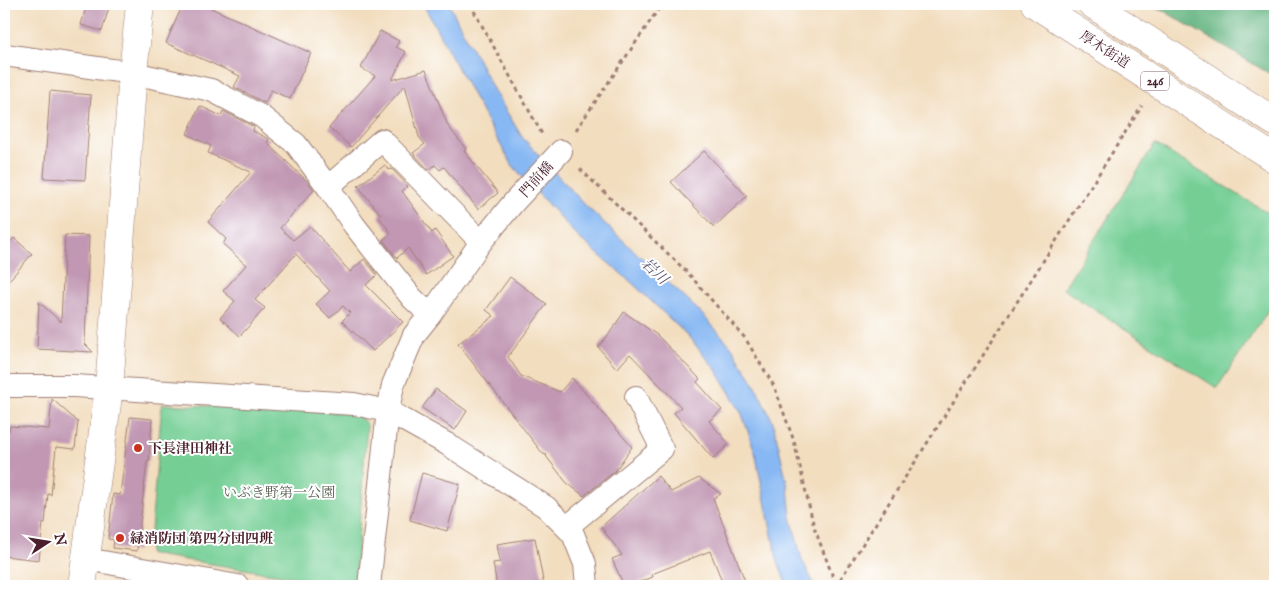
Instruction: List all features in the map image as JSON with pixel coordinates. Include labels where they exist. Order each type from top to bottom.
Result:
[{"type":"main road","points":[[82,586],[109,388],[132,73],[140,4]]},
{"type":"main road","name":"厚木街道","points":[[1035,4],[1275,159]]},
{"type":"main road","name":"246","points":[[1092,4],[1272,115]]},
{"type":"street","points":[[4,55],[132,73],[211,90],[261,116],[296,144],[354,224],[412,298],[430,315]]},
{"type":"street","points":[[328,187],[382,140],[481,242]]},
{"type":"street","name":"門前橋","points":[[369,586],[388,411],[393,385],[414,336],[481,242],[514,202],[559,153]]},
{"type":"street","points":[[4,386],[109,388],[354,404],[388,411],[447,444],[546,507],[573,534],[585,564],[587,586]]},
{"type":"street","points":[[567,528],[662,450],[636,397]]},
{"type":"street","points":[[86,559],[238,586]]},
{"type":"path","points":[[470,4],[541,133],[559,153],[687,272],[745,338],[774,386],[794,441],[814,527],[836,586]]},
{"type":"path","points":[[559,153],[662,4]]},
{"type":"path","points":[[836,586],[1157,83]]},
{"type":"green space","points":[[1143,4],[1275,4],[1275,77],[1164,11]]},
{"type":"green space","points":[[1155,144],[1275,217],[1275,300],[1217,388],[1063,289]]},
{"type":"green space","name":"いぶき野第一公園","points":[[162,404],[357,413],[367,425],[355,580],[343,585],[149,554]]},
{"type":"water","name":"岩川","points":[[423,4],[449,4],[494,91],[522,137],[587,207],[698,310],[731,346],[754,383],[773,422],[788,487],[791,517],[802,560],[815,586],[787,586],[777,559],[755,452],[742,414],[717,371],[688,336],[631,282],[578,237],[513,166]]},
{"type":"building","points":[[87,4],[110,4],[102,31],[81,25]]},
{"type":"building","points":[[183,4],[202,4],[311,53],[290,99],[271,90],[265,103],[234,87],[240,76],[166,43]]},
{"type":"building","points":[[380,31],[399,41],[396,47],[406,52],[392,80],[426,70],[448,126],[466,149],[464,151],[498,193],[478,209],[444,167],[440,170],[435,165],[429,170],[413,153],[425,144],[419,137],[405,85],[351,147],[329,128],[375,76],[361,68]]},
{"type":"building","points":[[50,91],[91,95],[85,180],[44,178]]},
{"type":"building","points":[[200,106],[221,116],[223,111],[254,127],[253,131],[269,139],[267,143],[314,190],[280,228],[293,240],[310,226],[350,272],[364,259],[377,275],[366,285],[403,322],[373,351],[342,321],[350,313],[343,306],[330,318],[316,304],[330,291],[296,254],[255,300],[265,308],[240,336],[220,318],[235,301],[223,291],[246,265],[223,244],[226,239],[208,222],[251,172],[208,153],[211,146],[187,134]]},
{"type":"building","points":[[704,151],[747,196],[714,227],[671,182]]},
{"type":"building","points":[[385,165],[389,170],[392,169],[408,186],[402,191],[432,233],[435,230],[453,256],[426,275],[408,248],[397,258],[383,240],[391,233],[379,217],[381,215],[358,186]]},
{"type":"building","points":[[65,235],[89,236],[85,344],[93,352],[37,349],[39,302],[61,322]]},
{"type":"building","points":[[14,238],[32,254],[4,286],[4,249]]},
{"type":"building","points":[[510,277],[547,304],[508,357],[521,376],[560,392],[572,378],[632,447],[615,471],[584,496],[566,482],[547,455],[543,454],[458,344],[494,316],[486,310]]},
{"type":"building","points":[[624,312],[657,335],[700,379],[697,382],[722,410],[709,421],[729,444],[713,459],[674,413],[681,407],[630,354],[617,369],[598,347]]},
{"type":"building","points":[[436,389],[467,411],[455,430],[422,408]]},
{"type":"building","points":[[52,399],[78,422],[75,449],[56,447],[51,495],[48,494],[39,560],[4,556],[4,430],[9,431],[10,426],[49,429]]},
{"type":"building","points":[[130,417],[152,419],[149,462],[147,461],[137,551],[113,548],[114,540],[108,539],[113,494],[120,495]]},
{"type":"building","points":[[422,473],[460,484],[447,531],[410,520]]},
{"type":"building","points":[[658,476],[671,492],[699,478],[721,494],[713,498],[747,586],[724,586],[710,551],[652,574],[653,577],[624,586],[612,559],[622,555],[601,527]]},
{"type":"building","points":[[535,538],[544,586],[497,586],[493,563],[500,562],[497,544]]},
{"type":"place","name":"下長津田神社","points":[[138,448]]},
{"type":"place","name":"緑消防団 第四分団四班","points":[[120,538]]}]
